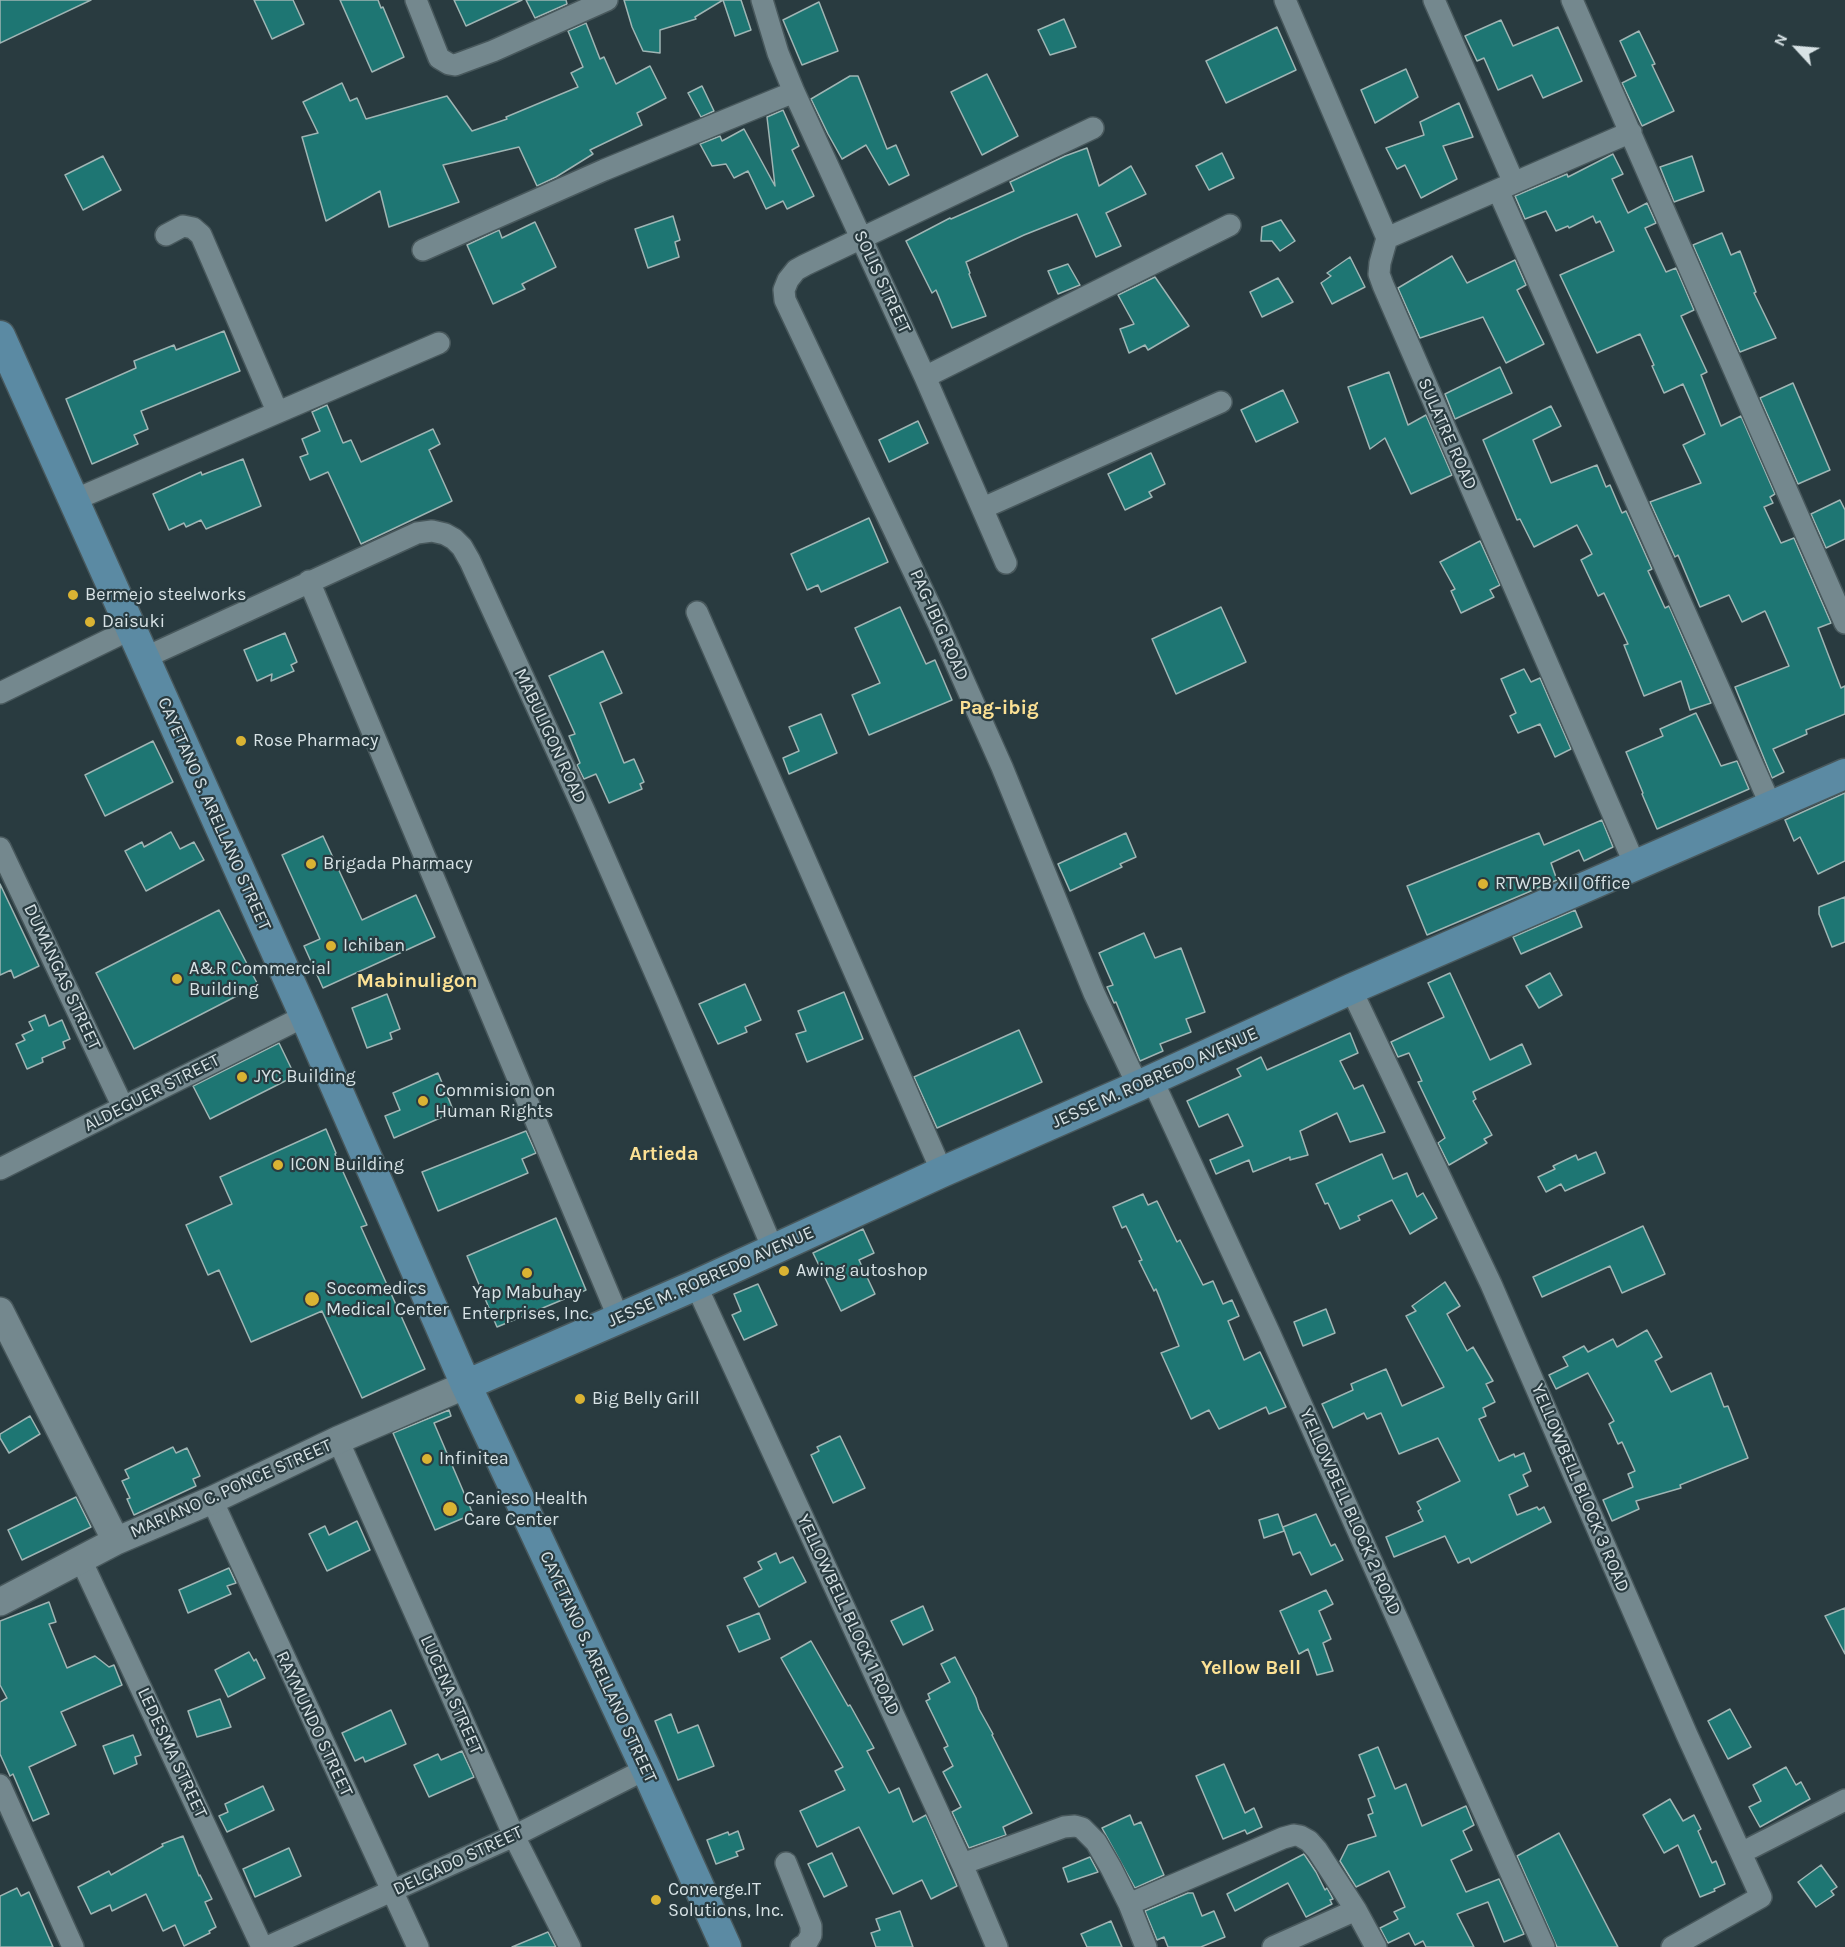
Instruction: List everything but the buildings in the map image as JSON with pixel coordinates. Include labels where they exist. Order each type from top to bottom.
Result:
[{"type":"main road","name":"CAYETANO S. ARELLANO STREET","points":[[0,336],[305,1016],[466,1385],[646,1769],[726,1947]]},
{"type":"main road","name":"JESSE M. ROBREDO AVENUE","points":[[466,1385],[696,1285],[1351,989],[1845,774]]},
{"type":"street","points":[[416,0],[439,58],[449,64],[486,54],[607,0]]},
{"type":"street","name":"SOLIS STREET","points":[[762,0],[778,53],[794,92],[925,377],[1006,563]]},
{"type":"street","points":[[1285,0],[1388,238],[1631,132]]},
{"type":"street","points":[[1434,0],[1506,187],[1771,806]]},
{"type":"street","points":[[1572,0],[1845,623]]},
{"type":"street","points":[[423,250],[604,170],[794,92]]},
{"type":"street","name":"PAG-IBIG ROAD","points":[[1093,128],[796,270],[784,290],[785,300],[938,623],[1002,767],[1094,993],[1145,1083]]},
{"type":"street","points":[[925,377],[1230,225]]},
{"type":"street","points":[[166,235],[183,226],[193,228],[201,236],[277,411]]},
{"type":"street","name":"SULATRE ROAD","points":[[1388,238],[1380,263],[1379,274],[1383,285],[1635,865]]},
{"type":"street","points":[[74,500],[439,343]]},
{"type":"street","points":[[983,508],[1221,402]]},
{"type":"street","name":"MABULIGON ROAD","points":[[144,658],[417,533],[432,531],[453,538],[462,547],[470,561],[593,831],[773,1249]]},
{"type":"street","points":[[309,581],[619,1319]]},
{"type":"street","points":[[697,612],[942,1172]]},
{"type":"street","points":[[0,693],[131,629]]},
{"type":"street","name":"DUMANGAS STREET","points":[[0,848],[123,1107]]},
{"type":"street","name":"YELLOWBELL BLOCK 3 ROAD","points":[[1351,989],[1491,1284],[1687,1735],[1761,1897],[1672,1947]]},
{"type":"street","name":"ALDEGUER STREET","points":[[0,1169],[305,1016]]},
{"type":"street","name":"YELLOWBELL BLOCK 2 ROAD","points":[[1145,1083],[1269,1332],[1544,1947]]},
{"type":"street","name":"YELLOWBELL BLOCK 1 ROAD","points":[[696,1285],[962,1864],[997,1947]]},
{"type":"street","points":[[0,1311],[116,1541]]},
{"type":"street","name":"MARIANO C. PONCE STREET","points":[[0,1602],[116,1541],[212,1500],[338,1440],[466,1385]]},
{"type":"street","name":"LUCENA STREET","points":[[338,1440],[514,1836],[570,1947]]},
{"type":"street","name":"RAYMUNDO STREET","points":[[212,1500],[418,1947]]},
{"type":"street","name":"LEDESMA STREET","points":[[81,1560],[262,1947]]},
{"type":"street","name":"DELGADO STREET","points":[[267,1947],[514,1836],[646,1769]]},
{"type":"street","points":[[0,1785],[73,1947]]},
{"type":"street","points":[[1741,1853],[1845,1800]]},
{"type":"street","points":[[962,1864],[1043,1834],[1075,1826],[1087,1832],[1096,1842],[1129,1905],[1146,1947]]},
{"type":"street","points":[[1129,1905],[1294,1835],[1309,1841],[1317,1850],[1356,1910],[1376,1947]]},
{"type":"street","points":[[786,1863],[811,1926],[811,1935],[806,1944],[801,1947]]},
{"type":"street","points":[[1273,1947],[1356,1910]]},
{"type":"place","name":"Bermejo steelworks","points":[[73,595]]},
{"type":"place","name":"Daisuki","points":[[90,622]]},
{"type":"place","name":"Rose Pharmacy","points":[[241,741]]},
{"type":"place","name":"Brigada Pharmacy","points":[[311,864]]},
{"type":"place","name":"RTWPB XII Office","points":[[1483,884]]},
{"type":"place","name":"Ichiban","points":[[331,946]]},
{"type":"place","name":"A&R Commercial Building","points":[[177,979]]},
{"type":"place","name":"JYC Building","points":[[242,1077]]},
{"type":"place","name":"Commision on Human Rights","points":[[423,1101]]},
{"type":"place","name":"ICON Building","points":[[278,1165]]},
{"type":"place","name":"Awing autoshop","points":[[784,1271]]},
{"type":"place","name":"Yap Mabuhay Enterprises, Inc.","points":[[527,1273]]},
{"type":"place","name":"Socomedics Medical Center","points":[[312,1299]]},
{"type":"place","name":"Big Belly Grill","points":[[580,1399]]},
{"type":"place","name":"Infinitea","points":[[427,1459]]},
{"type":"place","name":"Canieso Health Care Center","points":[[450,1509]]},
{"type":"place","name":"Converge.IT Solutions, Inc.","points":[[656,1900]]},
{"type":"district","name":"Pag-ibig","points":[[999,708]]},
{"type":"district","name":"Mabinuligon","points":[[417,981]]},
{"type":"district","name":"Artieda","points":[[664,1154]]},
{"type":"district","name":"Yellow Bell","points":[[1251,1668]]}]
